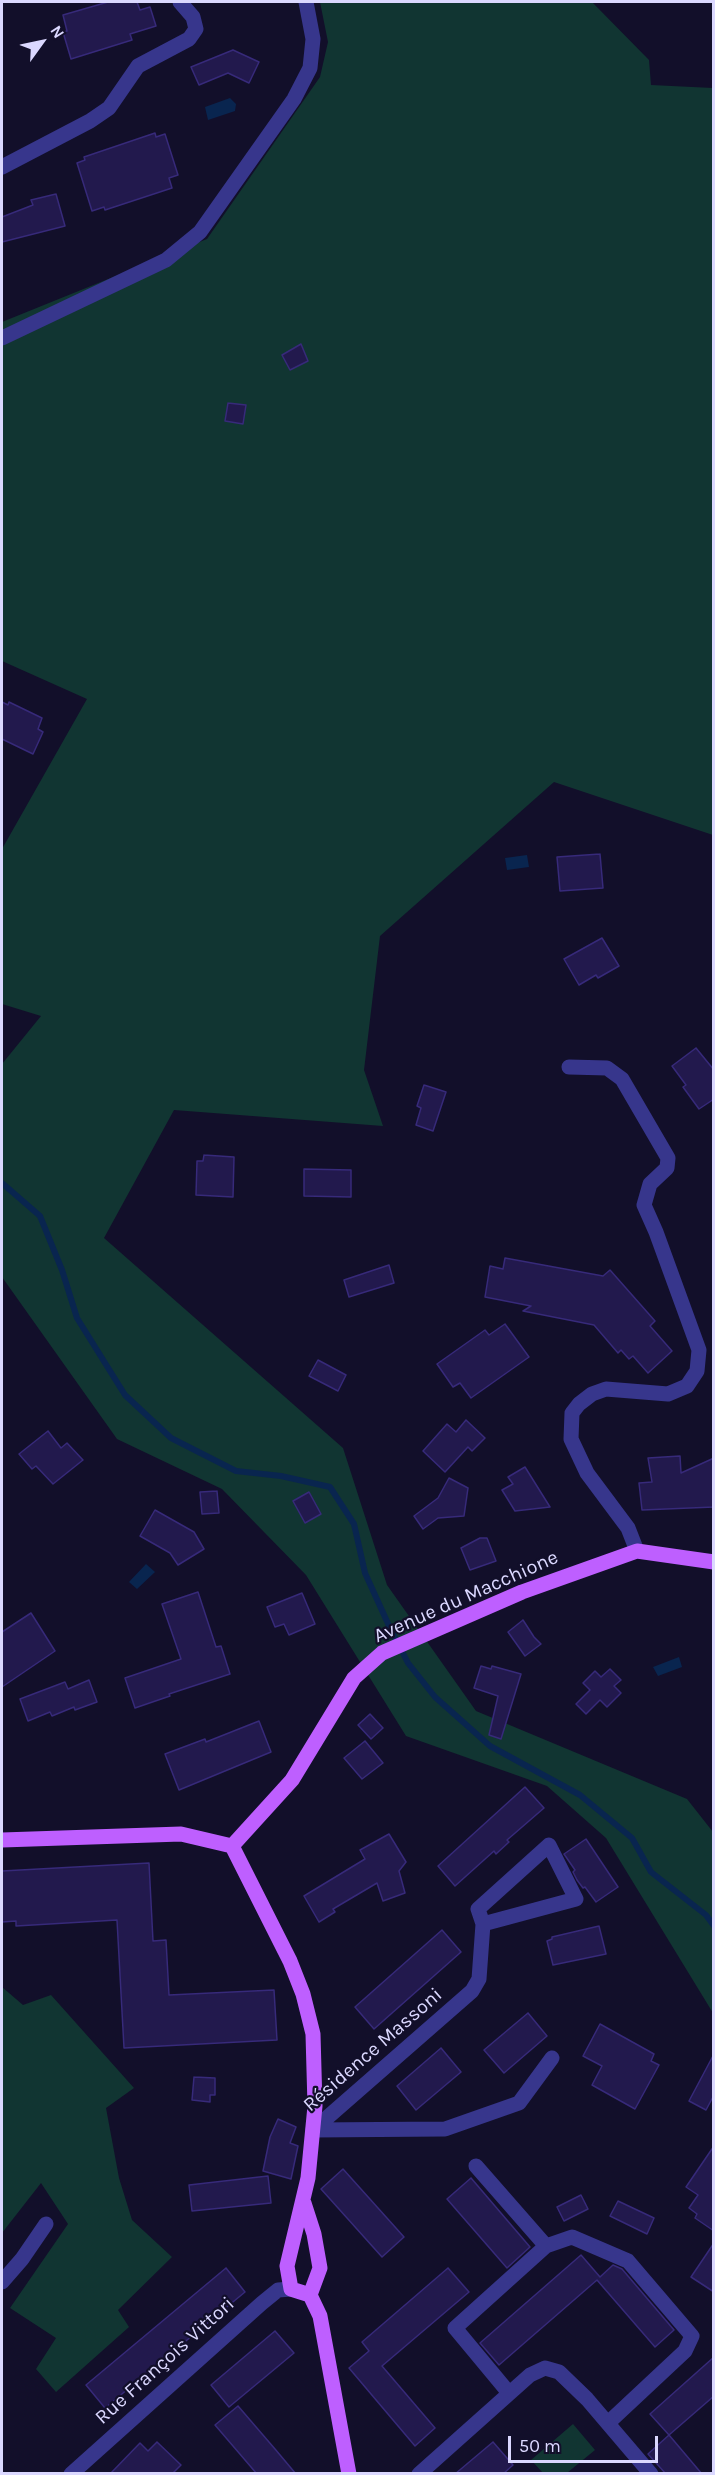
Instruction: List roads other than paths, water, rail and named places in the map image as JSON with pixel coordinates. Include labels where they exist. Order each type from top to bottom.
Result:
[{"type":"main road","name":"Avenue du Macchione","points":[[232,1846],[292,1780],[354,1678],[382,1653],[522,1592],[637,1551],[714,1562]]},
{"type":"main road","points":[[2,1840],[181,1834],[232,1846],[290,1962],[303,1995],[313,2034],[315,2106],[313,2130],[304,2203],[293,2233],[287,2266],[291,2289],[310,2295]]},
{"type":"main road","points":[[304,2203],[314,2234],[320,2268],[310,2295],[320,2316],[349,2474]]},
{"type":"street","points":[[2,167],[90,121],[109,108],[138,66],[189,39],[196,29],[193,17],[180,2]]},
{"type":"street","points":[[2,338],[166,260],[200,232],[294,99],[310,68],[313,39],[306,2]]},
{"type":"street","points":[[569,1067],[607,1068],[622,1079],[668,1158],[667,1168],[650,1184],[644,1205],[699,1350],[697,1371],[687,1386],[668,1394],[606,1389],[592,1394],[572,1413],[572,1439],[587,1473],[628,1528],[637,1551]]},
{"type":"street","name":"Résidence Massoni","points":[[313,2130],[472,1991],[479,1978],[483,1924],[478,1909],[549,1845],[576,1899],[483,1924]]},
{"type":"street","name":"Résidence Massoni","points":[[313,2130],[445,2129],[519,2103],[552,2058]]},
{"type":"street","points":[[476,2166],[546,2247]]},
{"type":"street","points":[[2,2282],[22,2259],[46,2224]]},
{"type":"street","points":[[509,2393],[454,2328],[546,2247],[572,2237],[628,2261],[692,2336],[685,2351],[608,2423]]},
{"type":"street","name":"Rue François Vittori","points":[[71,2474],[262,2303],[278,2290],[291,2289]]},
{"type":"street","points":[[419,2474],[530,2374],[545,2368],[559,2372],[587,2398],[651,2474]]},
{"type":"water","points":[[230,98],[236,104],[235,111],[208,120],[205,107]]},
{"type":"water","points":[[527,855],[529,867],[507,870],[505,858]]},
{"type":"water","points":[[146,1564],[155,1572],[137,1589],[129,1582]]},
{"type":"water","points":[[679,1657],[682,1667],[658,1676],[653,1667]]},
{"type":"waterway","points":[[2,1183],[40,1216],[62,1270],[77,1318],[125,1395],[171,1438],[236,1471],[281,1476],[330,1487],[354,1524],[365,1573],[390,1628],[408,1663],[435,1697],[490,1746],[580,1795],[632,1838],[651,1872],[706,1915],[714,1926]]}]
